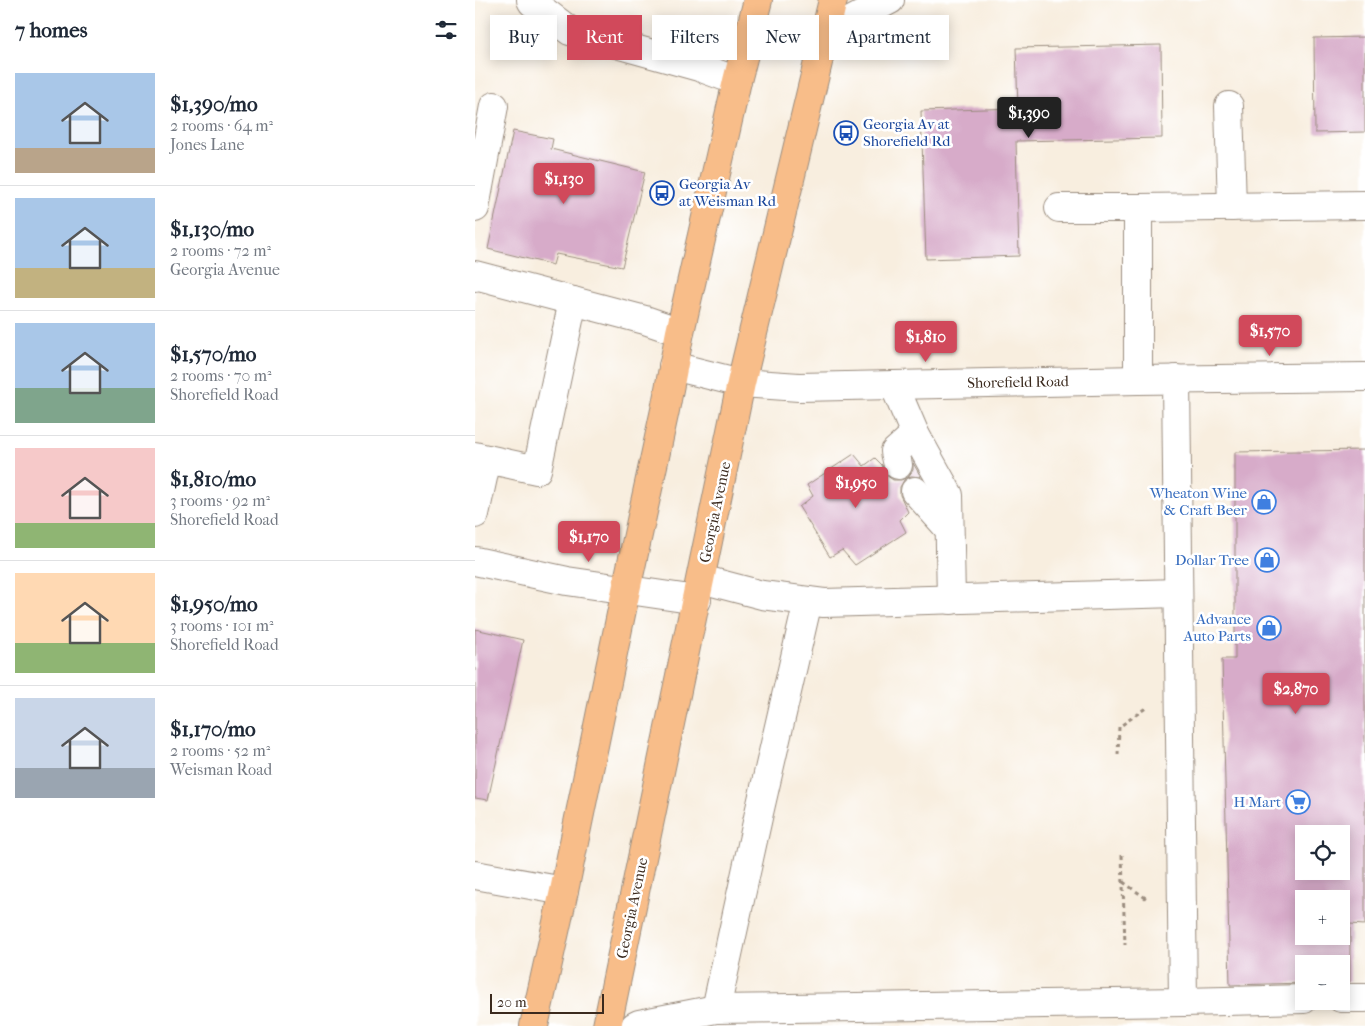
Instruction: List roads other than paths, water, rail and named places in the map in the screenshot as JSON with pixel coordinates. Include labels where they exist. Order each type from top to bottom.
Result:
[{"type":"main road","points":[[534,1026],[564,891],[680,332],[737,81],[758,0]]},
{"type":"main road","name":"Georgia Avenue","points":[[607,1026],[741,383],[833,0]]},
{"type":"street","points":[[531,0],[570,31],[699,67],[737,81]]},
{"type":"street","points":[[824,35],[891,0]]},
{"type":"street","points":[[475,208],[494,106]]},
{"type":"street","points":[[1229,106],[1232,207]]},
{"type":"street","points":[[1059,208],[1365,205]]},
{"type":"street","points":[[1138,208],[1138,380]]},
{"type":"street","points":[[475,276],[645,320],[680,332]]},
{"type":"street","points":[[475,514],[481,458],[537,470],[573,301]]},
{"type":"street","name":"Shorefield Road","points":[[673,366],[741,383],[799,387],[1365,377]]},
{"type":"street","points":[[1176,379],[1183,1002]]},
{"type":"street","points":[[894,385],[915,434],[949,495],[951,600]]},
{"type":"street","points":[[898,465],[895,452],[915,434]]},
{"type":"street","points":[[915,491],[949,528]]},
{"type":"street","points":[[475,561],[567,581],[626,590],[699,590],[762,594],[824,603],[1179,593]]},
{"type":"street","points":[[716,1009],[807,602]]},
{"type":"street","points":[[475,875],[564,891]]},
{"type":"street","points":[[1350,998],[1365,998]]},
{"type":"street","points":[[635,1026],[716,1009],[1295,999]]},
{"type":"place","name":"Georgia Av at Shorefield Rd","points":[[846,133]]},
{"type":"place","name":"Georgia Av at Weisman Rd","points":[[662,193]]},
{"type":"place","name":"Wheaton Wine & Craft Beer","points":[[1264,502]]},
{"type":"place","name":"Dollar Tree","points":[[1267,560]]},
{"type":"place","name":"Advance Auto Parts","points":[[1269,628]]},
{"type":"place","name":"H Mart","points":[[1298,802]]}]
